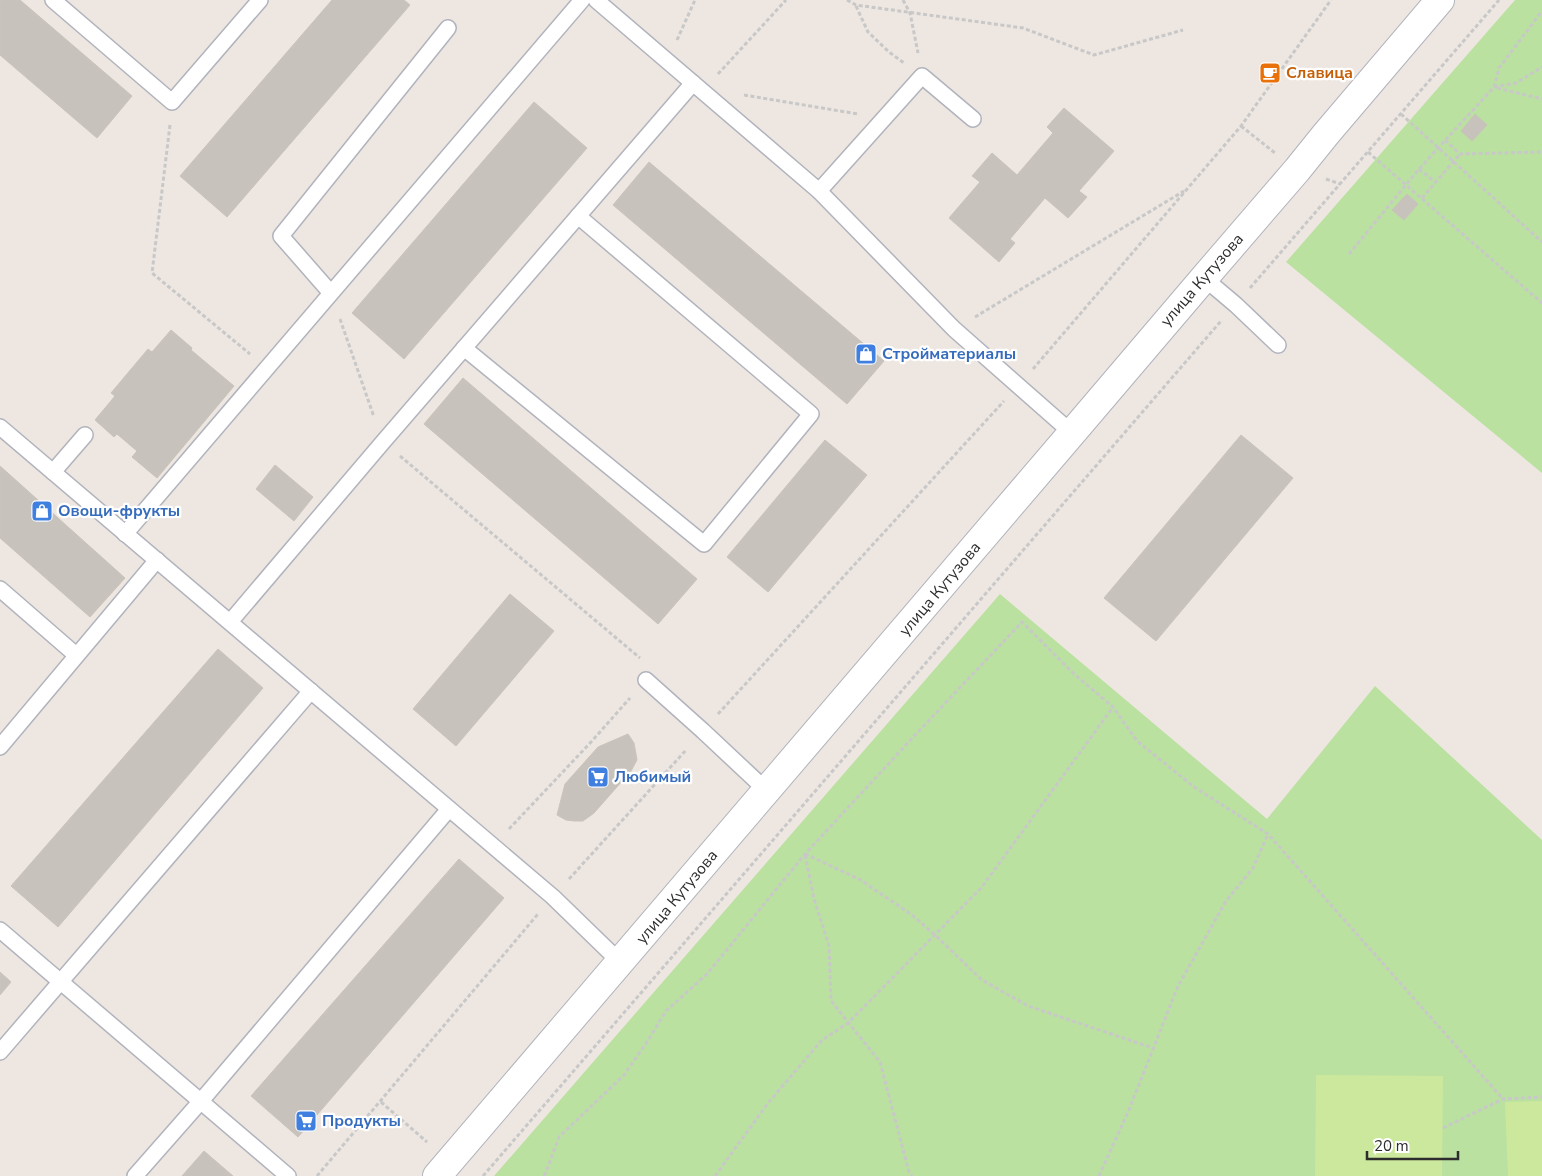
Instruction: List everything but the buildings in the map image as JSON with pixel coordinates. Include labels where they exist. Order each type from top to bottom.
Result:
[{"type":"main road","name":"улица Кутузова","points":[[444,1169],[1298,170],[1326,134],[1440,0]]},
{"type":"lane","points":[[53,0],[172,102],[260,0]]},
{"type":"lane","points":[[125,534],[330,292],[582,0]]},
{"type":"lane","points":[[596,0],[819,191],[954,329],[1072,433]]},
{"type":"lane","points":[[330,292],[281,236],[448,28]]},
{"type":"lane","points":[[819,191],[922,76],[973,119]]},
{"type":"lane","points":[[230,622],[578,216],[698,87]]},
{"type":"lane","points":[[464,348],[704,544],[811,414],[578,216]]},
{"type":"lane","points":[[1204,278],[1278,345]]},
{"type":"lane","points":[[0,427],[493,846],[552,897],[620,962]]},
{"type":"lane","points":[[53,472],[85,435]]},
{"type":"lane","points":[[0,747],[157,560]]},
{"type":"lane","points":[[0,589],[76,655]]},
{"type":"lane","points":[[646,680],[767,791]]},
{"type":"lane","points":[[0,1052],[311,691]]},
{"type":"lane","points":[[135,1176],[449,810]]},
{"type":"lane","points":[[0,930],[288,1176]]},
{"type":"path","points":[[667,60],[696,0]]},
{"type":"path","points":[[698,87],[786,0]]},
{"type":"path","points":[[847,0],[856,5],[1023,28],[1094,55],[1183,30]]},
{"type":"path","points":[[903,0],[910,13],[922,76]]},
{"type":"path","points":[[317,1176],[552,897],[1018,386],[1187,190],[1241,126],[1330,0]]},
{"type":"path","points":[[483,1176],[1499,0]]},
{"type":"path","points":[[856,5],[868,32],[889,52],[922,76]]},
{"type":"path","points":[[1349,254],[1419,168],[1494,87],[1499,68],[1542,11]]},
{"type":"path","points":[[1494,87],[1516,83],[1542,67]]},
{"type":"path","points":[[1494,87],[1542,99]]},
{"type":"path","points":[[725,110],[738,94],[884,118]]},
{"type":"path","points":[[172,102],[152,273],[267,368]]},
{"type":"path","points":[[1401,114],[1542,242]]},
{"type":"path","points":[[1445,140],[1460,154],[1542,152]]},
{"type":"path","points":[[1368,152],[1542,303]]},
{"type":"path","points":[[1422,198],[1460,154]]},
{"type":"path","points":[[1419,168],[1435,182]]},
{"type":"path","points":[[954,329],[1187,190]]},
{"type":"path","points":[[330,292],[383,442],[642,660],[646,680],[592,742],[493,846]]},
{"type":"path","points":[[544,1176],[559,1137],[624,1075],[666,1011],[707,974],[805,854],[1022,622],[1074,674],[1113,707],[1137,741],[1194,787],[1268,834],[1503,1099]]},
{"type":"path","points":[[715,1176],[768,1103],[822,1040],[848,1023],[982,888],[1113,707]]},
{"type":"path","points":[[1099,1176],[1128,1112],[1178,986],[1226,902],[1253,868],[1268,834]]},
{"type":"path","points":[[805,854],[859,879],[912,915],[982,980],[1028,1006],[1153,1048]]},
{"type":"path","points":[[805,854],[814,899],[828,946],[831,1001],[880,1062],[909,1172],[912,1176]]},
{"type":"path","points":[[1443,1128],[1503,1099],[1542,1097]]},
{"type":"path","points":[[381,1102],[444,1169]]},
{"type":"green space","points":[[1515,0],[1542,0],[1542,473],[1286,262]]},
{"type":"green space","points":[[1000,594],[1267,819],[1375,686],[1542,840],[1542,1176],[494,1176]]},
{"type":"green space","points":[[1316,1075],[1443,1076],[1442,1176],[1315,1176]]},
{"type":"green space","points":[[1542,1101],[1542,1176],[1508,1176],[1505,1102]]},
{"type":"place","name":"Славица","points":[[1270,73]]},
{"type":"place","name":"Стройматериалы","points":[[866,354]]},
{"type":"place","name":"Овощи-фрукты","points":[[42,511]]},
{"type":"place","name":"Любимый","points":[[598,777]]},
{"type":"place","name":"Продукты","points":[[306,1121]]}]
